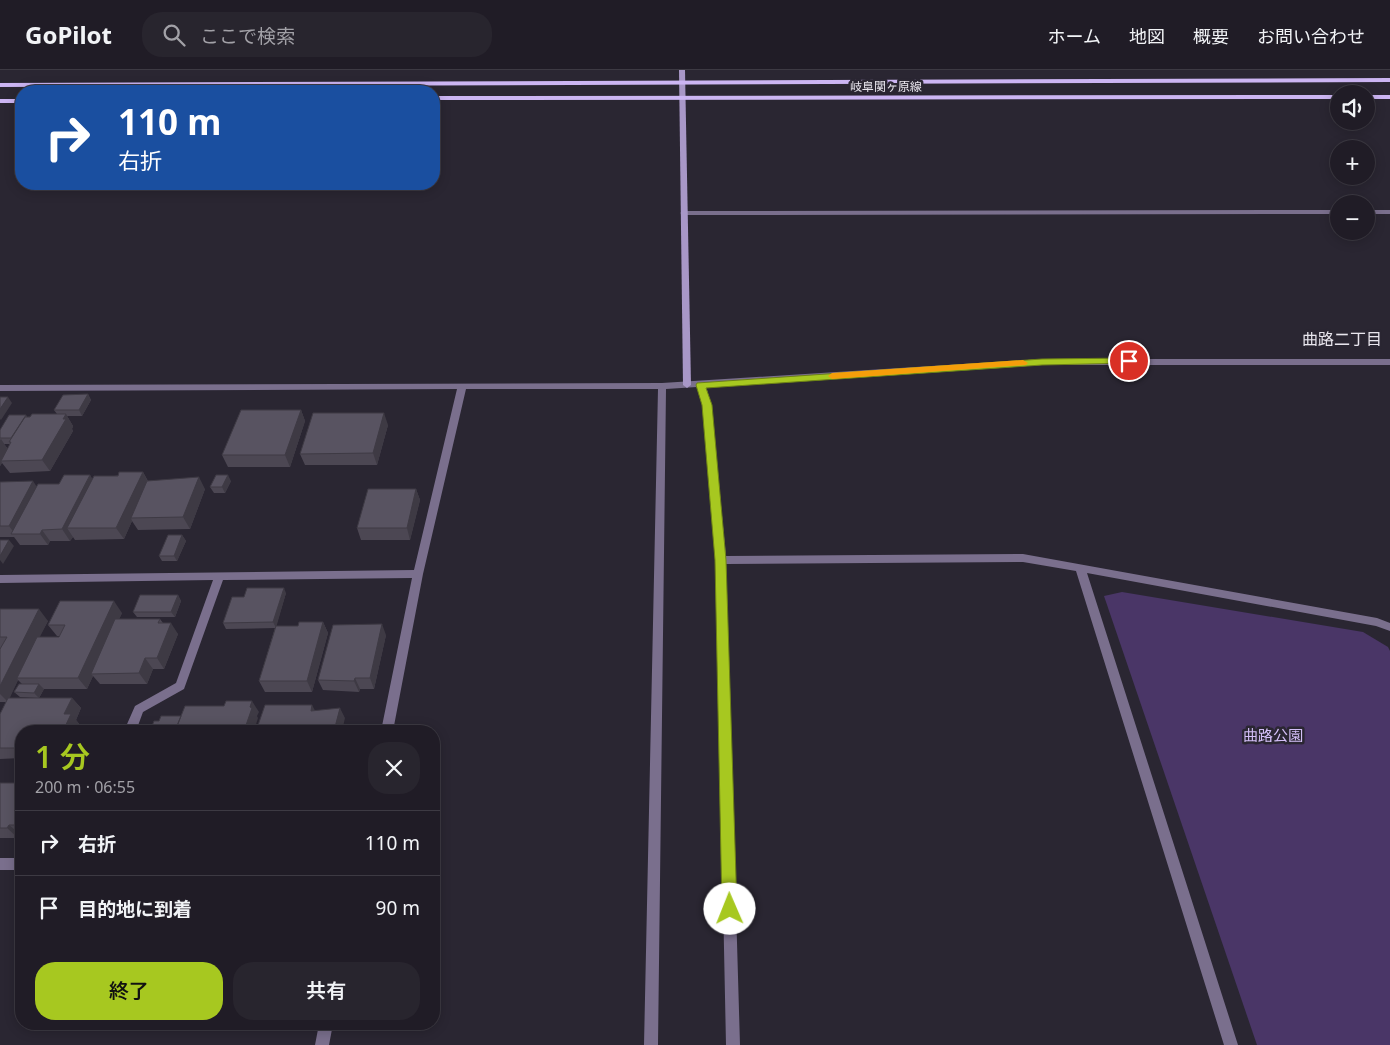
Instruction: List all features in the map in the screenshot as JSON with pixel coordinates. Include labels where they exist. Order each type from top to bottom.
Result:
[{"type":"main road","name":"岐阜関ヶ原線","points":[[0,85],[682,81],[1390,80]]},
{"type":"main road","name":"岐阜関ヶ原線","points":[[440,98],[1330,97]]},
{"type":"main road","points":[[1375,97],[1390,97]]},
{"type":"main road","points":[[0,101],[15,101]]},
{"type":"street","points":[[682,70],[687,385]]},
{"type":"street","points":[[684,213],[1330,212]]},
{"type":"street","points":[[1375,212],[1390,212]]},
{"type":"street","points":[[0,388],[662,386],[1052,362],[1390,362]]},
{"type":"street","points":[[701,385],[707,405],[721,560],[733,1045]]},
{"type":"street","points":[[650,1045],[662,386]]},
{"type":"street","points":[[388,725],[418,574],[462,387]]},
{"type":"street","points":[[721,560],[1023,558],[1377,622],[1390,627]]},
{"type":"street","points":[[1080,568],[1230,1045]]},
{"type":"street","points":[[0,580],[418,574]]},
{"type":"street","points":[[132,725],[139,709],[180,686],[219,577]]},
{"type":"street","points":[[0,864],[15,864]]},
{"type":"street","points":[[322,1045],[325,1030]]},
{"type":"green space","name":"曲路公園","points":[[1122,592],[1363,632],[1388,647],[1390,651],[1390,1045],[1257,1045],[1104,596]]},
{"type":"building","points":[[88,394],[79,410],[54,410],[63,395]]},
{"type":"building","points":[[0,397],[8,397],[0,409]]},
{"type":"building","points":[[241,410],[301,410],[285,455],[222,455]]},
{"type":"building","points":[[313,413],[384,413],[373,453],[300,454]]},
{"type":"building","points":[[32,414],[66,414],[63,419],[66,419],[42,460],[1,461],[11,442],[9,442],[25,417],[30,417]]},
{"type":"building","points":[[9,415],[26,415],[11,438],[0,438],[0,430]]},
{"type":"building","points":[[119,472],[143,472],[116,528],[67,528],[94,476],[118,476]]},
{"type":"building","points":[[64,475],[90,475],[62,529],[42,530],[40,534],[11,534],[38,484],[59,484]]},
{"type":"building","points":[[216,475],[228,475],[222,487],[210,487]]},
{"type":"building","points":[[199,477],[183,517],[131,518],[147,481]]},
{"type":"building","points":[[33,481],[9,526],[0,526],[0,482]]},
{"type":"building","points":[[368,489],[416,489],[407,528],[357,528]]},
{"type":"building","points":[[168,535],[182,535],[174,556],[159,556]]},
{"type":"building","points":[[0,540],[9,540],[0,556]]},
{"type":"building","points":[[247,588],[284,588],[273,622],[223,623],[232,597],[244,597]]},
{"type":"building","points":[[140,595],[178,595],[171,612],[133,612]]},
{"type":"building","points":[[60,601],[114,601],[78,678],[17,678],[37,637],[59,637],[65,625],[48,625]]},
{"type":"building","points":[[0,609],[39,609],[0,686],[0,649],[7,637],[0,637]]},
{"type":"building","points":[[115,619],[160,619],[158,623],[171,623],[157,658],[145,658],[139,673],[91,674]]},
{"type":"building","points":[[299,622],[323,622],[307,681],[259,681],[276,626],[298,626]]},
{"type":"building","points":[[382,624],[370,678],[355,678],[354,681],[318,680],[333,625]]},
{"type":"building","points":[[19,684],[39,684],[34,693],[14,692]]},
{"type":"building","points":[[8,698],[72,698],[64,714],[71,714],[66,725],[15,725],[15,748],[0,748],[0,714]]},
{"type":"building","points":[[226,701],[252,701],[250,707],[252,708],[246,725],[177,725],[185,706],[224,706]]},
{"type":"building","points":[[265,705],[312,705],[311,711],[340,708],[336,725],[258,725]]},
{"type":"building","points":[[161,716],[181,716],[177,725],[152,725],[154,721],[159,721]]},
{"type":"building","points":[[0,783],[15,783],[15,825],[0,828]]},
{"type":"slow traffic","points":[[832,376],[1023,363]]},
{"type":"district","name":"曲路二丁目","points":[[1342,339]]},
{"type":"route","points":[[730,909],[721,560],[707,405],[701,385],[1042,362],[1129,361]]}]
